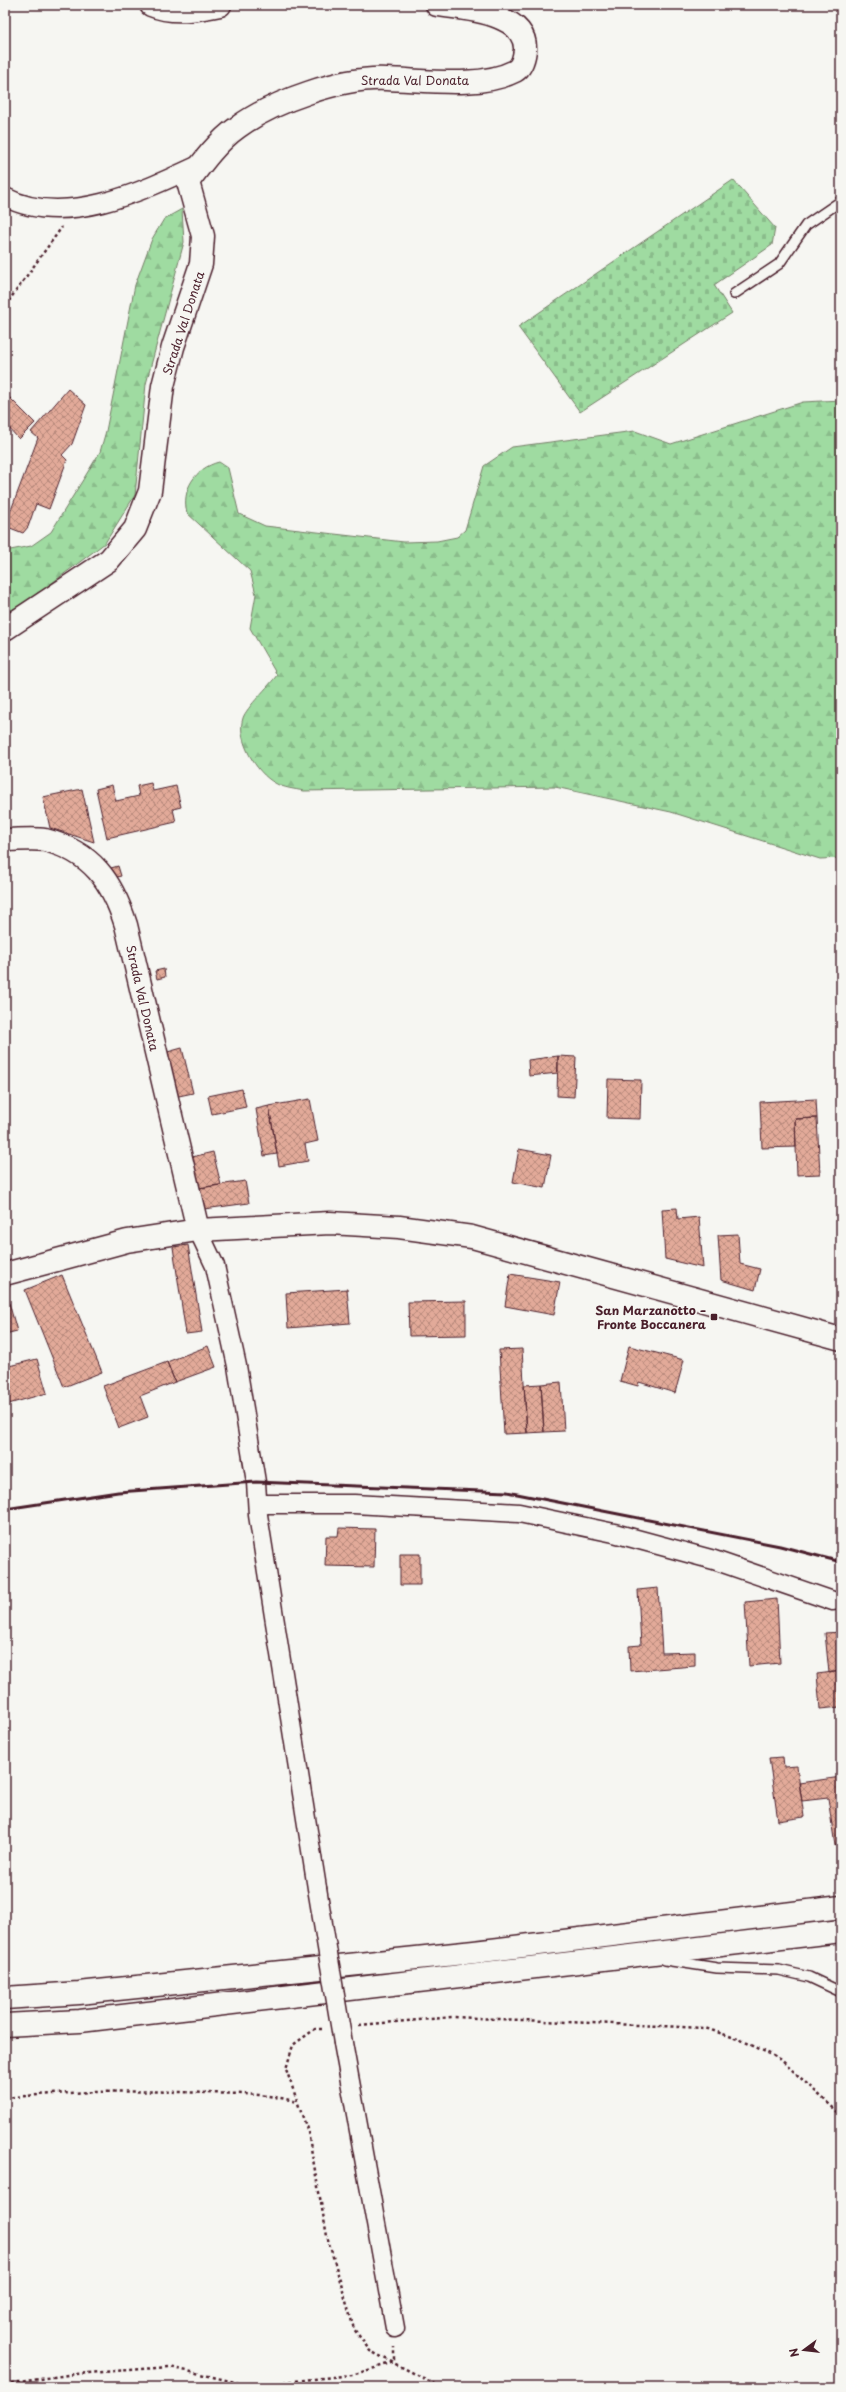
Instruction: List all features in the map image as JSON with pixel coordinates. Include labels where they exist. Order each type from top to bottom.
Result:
[{"type":"main road","points":[[151,5],[163,10],[180,11],[220,5]]},
{"type":"main road","name":"Strada Val Donata","points":[[5,629],[110,560],[135,530],[150,491],[163,386],[177,333],[201,264],[202,236],[188,182],[201,164],[238,127],[278,104],[314,91],[353,81],[384,79],[468,81],[490,78],[516,70],[523,62],[525,49],[523,36],[514,25],[501,18],[474,11],[437,5]]},
{"type":"main road","name":"Strada Val Donata","points":[[5,840],[44,840],[80,854],[102,874],[117,897],[126,925],[198,1230]]},
{"type":"main road","points":[[5,1274],[128,1241],[198,1230],[330,1223],[399,1227],[472,1237],[841,1340]]},
{"type":"main road","points":[[5,1998],[79,1993],[466,1952],[841,1907]]},
{"type":"main road","points":[[5,2025],[80,2021],[640,1956],[841,1931]]},
{"type":"street","points":[[5,197],[16,203],[42,209],[78,206],[110,201],[140,192],[201,164]]},
{"type":"street","points":[[198,1230],[215,1266],[232,1343],[256,1482],[258,1507],[317,1888],[343,2043],[395,2328]]},
{"type":"street","points":[[258,1507],[266,1504],[354,1504],[519,1513],[614,1533],[714,1560],[833,1601]]},
{"type":"lane","points":[[734,294],[780,264],[806,224],[841,201]]},
{"type":"lane","points":[[640,1956],[717,1968],[780,1970],[809,1978],[841,1992]]},
{"type":"path","points":[[5,306],[78,206]]},
{"type":"path","points":[[354,2026],[453,2017],[705,2028],[741,2040],[780,2059],[841,2115]]},
{"type":"path","points":[[323,2029],[315,2029],[293,2045],[286,2069],[308,2132],[327,2236],[354,2328],[370,2350],[442,2387]]},
{"type":"path","points":[[5,2098],[43,2094],[145,2090],[275,2096],[297,2102]]},
{"type":"path","points":[[394,2362],[395,2328]]},
{"type":"path","points":[[5,2384],[75,2374],[170,2367],[242,2384],[285,2382],[352,2374],[394,2362]]},
{"type":"path","points":[[237,2387],[242,2384]]},
{"type":"green space","points":[[733,180],[775,228],[772,245],[714,285],[732,313],[580,412],[518,327]]},
{"type":"green space","points":[[182,209],[184,242],[146,384],[135,495],[105,543],[32,598],[5,614],[5,551],[31,546],[51,532],[100,452],[106,431],[135,285],[152,239],[164,219]]},
{"type":"green space","points":[[841,400],[841,858],[820,859],[671,812],[555,787],[304,791],[278,785],[261,772],[249,755],[242,736],[243,718],[249,708],[277,675],[250,628],[256,594],[250,571],[187,513],[186,496],[188,488],[203,469],[219,462],[228,468],[239,514],[265,526],[404,542],[437,541],[457,537],[465,530],[484,466],[512,447],[635,431],[671,444],[803,402]]},
{"type":"building","points":[[68,389],[86,405],[72,444],[62,455],[67,460],[49,509],[36,504],[28,527],[23,533],[5,526],[38,438],[31,432]]},
{"type":"building","points":[[5,393],[35,423],[19,439],[5,424]]},
{"type":"building","points":[[151,783],[153,791],[176,786],[181,807],[173,809],[176,822],[107,838],[96,789],[112,785],[116,801],[139,796],[137,786]]},
{"type":"building","points":[[82,789],[94,842],[50,828],[43,797]]},
{"type":"building","points":[[118,866],[121,876],[113,878],[111,868]]},
{"type":"building","points":[[164,969],[165,977],[157,979],[155,971]]},
{"type":"building","points":[[182,1048],[193,1093],[174,1097],[164,1053]]},
{"type":"building","points":[[558,1056],[576,1057],[574,1097],[557,1096]]},
{"type":"building","points":[[558,1056],[558,1073],[529,1076],[528,1060]]},
{"type":"building","points":[[608,1079],[641,1080],[640,1119],[607,1118]]},
{"type":"building","points":[[242,1089],[246,1107],[212,1114],[208,1096]]},
{"type":"building","points":[[310,1099],[318,1141],[305,1144],[308,1161],[279,1166],[269,1106]]},
{"type":"building","points":[[816,1099],[817,1118],[795,1119],[796,1147],[762,1148],[760,1102]]},
{"type":"building","points":[[269,1106],[277,1154],[264,1156],[256,1109]]},
{"type":"building","points":[[817,1118],[820,1174],[797,1175],[795,1119]]},
{"type":"building","points":[[519,1149],[551,1155],[545,1188],[513,1182]]},
{"type":"building","points":[[213,1152],[221,1185],[199,1188],[192,1157]]},
{"type":"building","points":[[245,1181],[249,1203],[204,1209],[199,1188]]},
{"type":"building","points":[[677,1208],[678,1219],[699,1217],[703,1268],[665,1259],[662,1209]]},
{"type":"building","points":[[738,1234],[740,1264],[760,1269],[755,1290],[721,1280],[718,1235]]},
{"type":"building","points":[[188,1245],[202,1332],[186,1334],[173,1247]]},
{"type":"building","points":[[510,1274],[560,1282],[554,1315],[505,1306]]},
{"type":"building","points":[[62,1275],[102,1372],[64,1387],[25,1290]]},
{"type":"building","points":[[347,1289],[350,1323],[288,1328],[286,1293]]},
{"type":"building","points":[[5,1296],[7,1296],[17,1331],[5,1334]]},
{"type":"building","points":[[466,1301],[466,1335],[409,1336],[408,1302]]},
{"type":"building","points":[[208,1346],[216,1367],[175,1382],[167,1362]]},
{"type":"building","points":[[629,1346],[684,1360],[675,1393],[639,1382],[638,1386],[620,1381]]},
{"type":"building","points":[[522,1349],[527,1433],[504,1434],[499,1350]]},
{"type":"building","points":[[37,1359],[47,1393],[5,1405],[5,1367]]},
{"type":"building","points":[[167,1362],[175,1382],[140,1396],[148,1417],[119,1428],[103,1386]]},
{"type":"building","points":[[561,1382],[564,1431],[544,1432],[541,1384]]},
{"type":"building","points":[[541,1384],[544,1432],[527,1433],[524,1385]]},
{"type":"building","points":[[339,1528],[375,1529],[374,1567],[325,1566],[326,1536],[338,1536]]},
{"type":"building","points":[[400,1554],[420,1554],[420,1585],[400,1585]]},
{"type":"building","points":[[658,1588],[662,1653],[695,1652],[695,1666],[630,1671],[629,1646],[641,1645],[638,1590]]},
{"type":"building","points":[[777,1599],[780,1663],[749,1666],[745,1602]]},
{"type":"building","points":[[841,1632],[841,1671],[829,1673],[825,1633]]},
{"type":"building","points":[[841,1671],[841,1707],[820,1709],[817,1674]]},
{"type":"building","points":[[783,1757],[784,1767],[797,1766],[804,1817],[778,1821],[769,1758]]},
{"type":"building","points":[[841,1777],[841,1845],[835,1846],[828,1798],[802,1801],[799,1783]]},
{"type":"railway","points":[[5,1509],[118,1492],[256,1482],[507,1492],[780,1546],[841,1562]]},
{"type":"place","name":"San Marzanotto – Fronte Boccanera","points":[[714,1317]]}]
